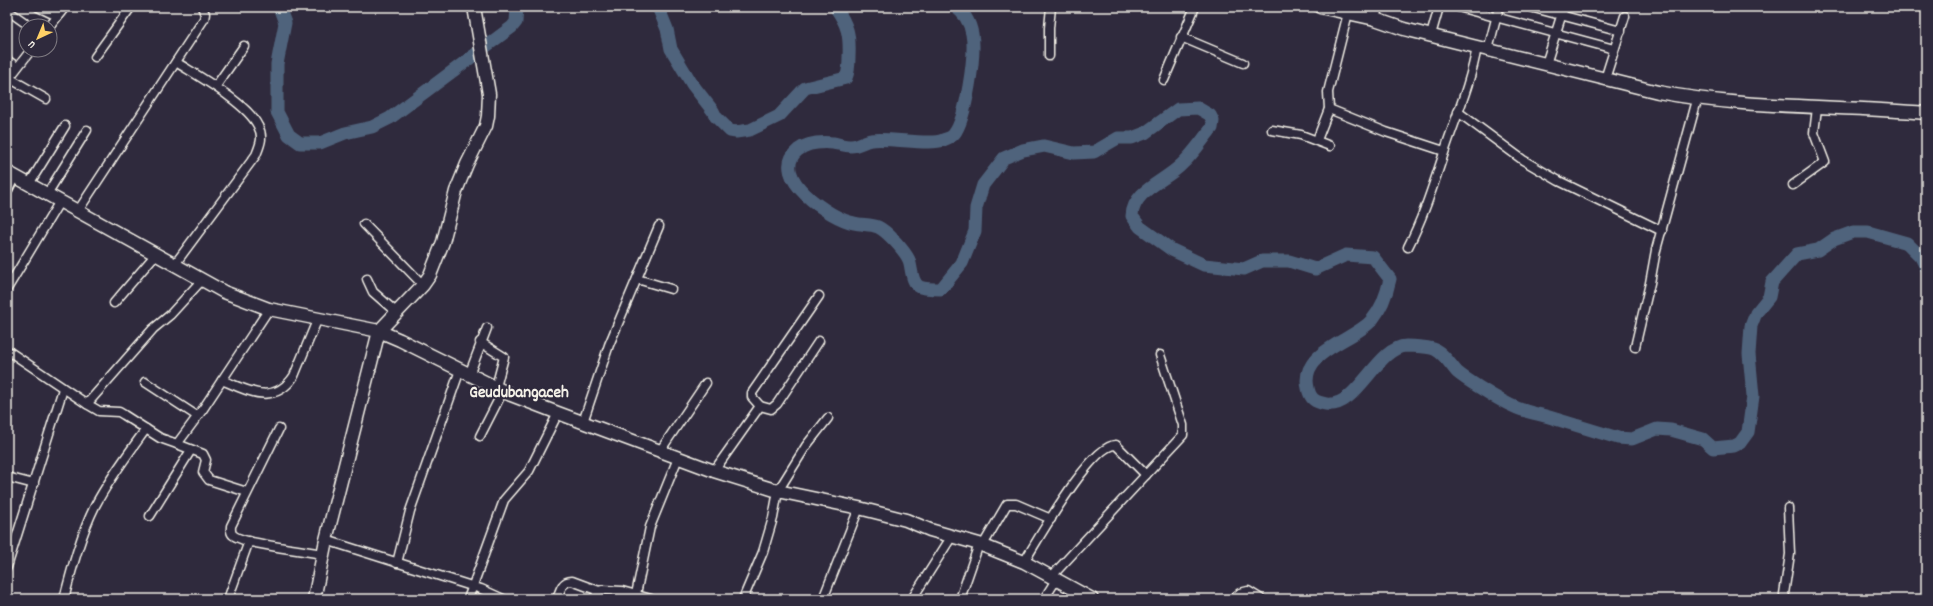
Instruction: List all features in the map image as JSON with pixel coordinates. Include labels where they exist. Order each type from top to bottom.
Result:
[{"type":"street","points":[[38,7],[57,16],[64,7]]},
{"type":"street","points":[[95,57],[131,7]]},
{"type":"street","points":[[78,211],[204,19],[205,14],[202,7]]},
{"type":"street","points":[[1049,56],[1049,28],[1052,7]]},
{"type":"street","points":[[1164,80],[1195,7]]},
{"type":"street","points":[[1320,7],[1348,13],[1376,13],[1431,36],[1697,100],[1817,108],[1879,109],[1926,114]]},
{"type":"street","points":[[1431,36],[1440,7]]},
{"type":"street","points":[[1458,7],[1614,49]]},
{"type":"street","points":[[1408,247],[1421,222],[1458,112],[1471,77],[1497,17],[1499,7]]},
{"type":"street","points":[[1530,7],[1562,11],[1621,31]]},
{"type":"street","points":[[7,10],[18,18]]},
{"type":"street","points":[[1546,64],[1562,11]]},
{"type":"street","points":[[314,599],[326,540],[379,331],[423,285],[430,275],[437,258],[458,184],[486,126],[489,105],[488,94],[475,13]]},
{"type":"street","points":[[1317,140],[1329,109],[1328,92],[1348,13]]},
{"type":"street","points":[[1605,79],[1625,16]]},
{"type":"street","points":[[1182,37],[1243,64]]},
{"type":"street","points":[[216,86],[244,46]]},
{"type":"street","points":[[24,58],[8,80],[46,99]]},
{"type":"street","points":[[7,60],[17,67]]},
{"type":"street","points":[[175,264],[241,176],[261,145],[261,136],[258,126],[249,113],[216,86],[176,62]]},
{"type":"street","points":[[1635,347],[1662,231],[1697,100]]},
{"type":"street","points":[[1793,185],[1826,162],[1814,133],[1817,108]]},
{"type":"street","points":[[1329,109],[1386,132],[1444,151]]},
{"type":"street","points":[[1458,112],[1523,160],[1559,181],[1662,231]]},
{"type":"street","points":[[29,184],[65,126]]},
{"type":"street","points":[[47,194],[87,130]]},
{"type":"street","points":[[1272,130],[1288,132],[1317,140],[1330,146]]},
{"type":"street","points":[[7,192],[11,174],[202,280],[238,298],[269,309],[379,331],[500,389],[558,413],[714,471],[778,491],[859,508],[906,520],[952,536],[981,544],[1024,562],[1076,595],[1092,599]]},
{"type":"street","points":[[7,290],[60,201]]},
{"type":"street","points":[[364,224],[423,285]]},
{"type":"street","points":[[583,422],[609,345],[659,226]]},
{"type":"street","points":[[114,303],[156,254]]},
{"type":"street","points":[[367,279],[372,292],[397,313]]},
{"type":"street","points":[[637,279],[671,289]]},
{"type":"street","points":[[87,404],[153,329],[170,314],[202,280]]},
{"type":"street","points":[[819,296],[752,393],[752,397],[760,406],[771,409],[777,404],[819,341]]},
{"type":"street","points":[[177,444],[269,309]]},
{"type":"street","points":[[222,380],[257,394],[267,395],[286,386],[294,376],[318,318]]},
{"type":"street","points":[[397,563],[410,511],[464,372],[487,328]]},
{"type":"street","points":[[480,342],[504,356],[500,389],[480,436]]},
{"type":"street","points":[[7,350],[63,389],[99,411],[119,412],[166,441],[202,454],[206,460],[203,472],[209,480],[247,492]]},
{"type":"street","points":[[1044,599],[1053,579],[1181,439],[1184,431],[1160,355]]},
{"type":"street","points":[[145,382],[197,416]]},
{"type":"street","points":[[660,451],[706,383]]},
{"type":"street","points":[[7,566],[63,389]]},
{"type":"street","points":[[714,471],[760,406]]},
{"type":"street","points":[[468,599],[504,500],[529,471],[558,413]]},
{"type":"street","points":[[743,599],[762,552],[773,518],[778,491],[806,446],[828,418]]},
{"type":"street","points":[[64,599],[70,576],[96,505],[122,463],[146,429]]},
{"type":"street","points":[[279,429],[247,492],[230,531],[233,535],[249,541],[323,554]]},
{"type":"street","points":[[1024,562],[1076,480],[1087,466],[1110,446],[1116,445],[1146,476]]},
{"type":"street","points":[[150,516],[190,450]]},
{"type":"street","points":[[636,597],[650,527],[678,458]]},
{"type":"street","points":[[7,477],[34,484]]},
{"type":"street","points":[[960,599],[981,544],[1007,504],[1016,504],[1051,520]]},
{"type":"street","points":[[822,599],[859,508]]},
{"type":"street","points":[[1786,599],[1784,594],[1790,554],[1788,508]]},
{"type":"street","points":[[912,599],[952,536]]},
{"type":"street","points":[[326,540],[472,586],[503,599]]},
{"type":"street","points":[[228,599],[249,541]]},
{"type":"street","points":[[557,599],[563,585],[568,581],[572,581],[599,591],[622,591],[636,597],[651,599]]},
{"type":"street","points":[[594,599],[599,591]]},
{"type":"street","points":[[1233,599],[1240,592],[1248,591],[1261,599]]},
{"type":"waterway","points":[[279,7],[285,23],[277,64],[277,112],[289,135],[300,143],[320,143],[345,133],[372,127],[390,118],[512,27],[516,22],[517,7]]},
{"type":"waterway","points":[[658,7],[667,29],[671,49],[692,84],[716,117],[730,131],[736,132],[750,130],[779,116],[805,88],[846,78],[849,65],[848,36],[843,19],[835,7]]},
{"type":"waterway","points":[[955,7],[962,12],[970,26],[973,43],[973,56],[966,101],[954,134],[949,138],[937,142],[878,139],[854,146],[833,143],[806,146],[798,150],[791,160],[790,172],[796,183],[806,195],[831,214],[844,220],[857,224],[875,226],[882,229],[907,256],[913,279],[917,285],[930,289],[941,289],[962,263],[975,231],[976,208],[983,185],[1004,158],[1023,150],[1044,146],[1074,153],[1094,152],[1118,138],[1132,138],[1145,133],[1178,109],[1198,108],[1210,115],[1213,121],[1212,128],[1182,164],[1151,187],[1138,199],[1132,216],[1140,227],[1172,250],[1204,265],[1244,269],[1262,261],[1289,261],[1315,269],[1346,255],[1373,257],[1390,279],[1384,300],[1372,320],[1364,327],[1330,348],[1312,365],[1307,375],[1309,392],[1316,401],[1322,403],[1337,403],[1348,397],[1376,366],[1396,349],[1406,346],[1422,347],[1434,349],[1439,352],[1457,372],[1466,379],[1486,392],[1525,411],[1618,438],[1632,439],[1657,429],[1671,430],[1703,439],[1713,448],[1734,446],[1740,443],[1748,432],[1753,396],[1749,354],[1751,326],[1756,313],[1769,297],[1772,282],[1797,254],[1818,250],[1834,239],[1853,232],[1868,232],[1907,243],[1921,257],[1926,267]]},
{"type":"district","name":"Geudubangaceh","points":[[519,391]]}]
